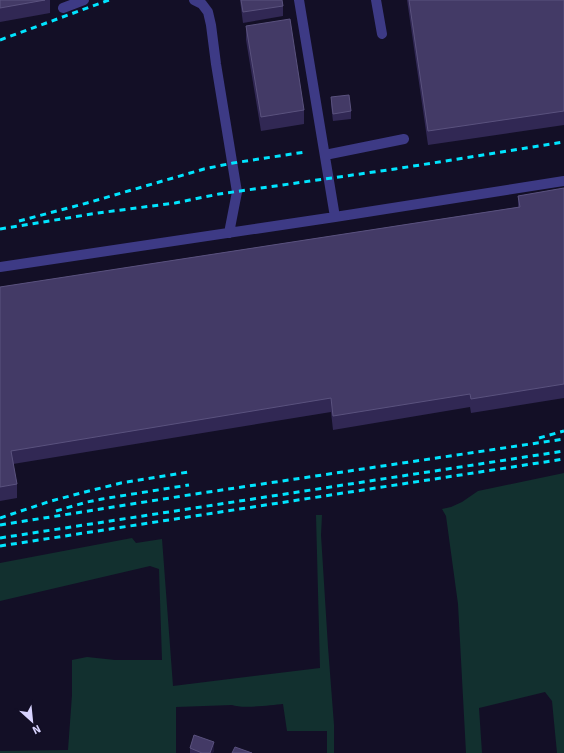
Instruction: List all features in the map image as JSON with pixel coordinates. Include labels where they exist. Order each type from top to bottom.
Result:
[{"type":"lane","points":[[63,8],[84,0]]},
{"type":"lane","points":[[194,0],[202,4],[208,12],[211,25],[237,192],[228,233]]},
{"type":"lane","points":[[299,0],[336,217]]},
{"type":"lane","points":[[376,0],[382,34]]},
{"type":"lane","points":[[325,155],[404,138]]},
{"type":"lane","points":[[0,268],[564,181]]},
{"type":"green space","points":[[564,473],[564,753],[557,753],[552,701],[545,692],[479,708],[482,753],[466,753],[458,604],[446,516],[442,509],[462,502],[478,491]]},
{"type":"green space","points":[[316,515],[322,515],[321,535],[334,725],[334,753],[327,753],[327,731],[287,731],[283,704],[249,707],[232,705],[176,707],[176,753],[0,753],[0,751],[68,750],[72,695],[72,660],[87,657],[115,660],[162,660],[159,569],[150,566],[0,601],[0,563],[132,538],[136,543],[162,539],[173,686],[320,668]]},
{"type":"building","points":[[0,0],[45,0],[0,8]]},
{"type":"building","points":[[241,0],[282,0],[283,6],[243,12]]},
{"type":"building","points":[[409,0],[564,0],[564,111],[428,131]]},
{"type":"building","points":[[290,19],[304,110],[261,117],[246,26]]},
{"type":"building","points":[[349,95],[351,111],[333,114],[331,97]]},
{"type":"building","points":[[564,188],[564,384],[471,399],[470,394],[333,416],[331,398],[11,451],[17,484],[0,487],[0,287],[520,207],[518,196]]},
{"type":"building","points":[[194,735],[214,742],[210,753],[202,753],[190,748]]},
{"type":"building","points":[[235,747],[252,753],[232,753]]},
{"type":"railway","points":[[0,40],[109,0]]},
{"type":"railway","points":[[0,229],[98,213],[175,203],[219,194],[395,169],[564,142]]},
{"type":"railway","points":[[19,221],[204,169],[305,152]]},
{"type":"railway","points":[[539,438],[564,431]]},
{"type":"railway","points":[[0,525],[195,494],[564,439]]},
{"type":"railway","points":[[0,538],[564,451]]},
{"type":"railway","points":[[0,546],[564,459]]},
{"type":"railway","points":[[0,518],[51,501],[121,483],[188,472]]},
{"type":"railway","points":[[56,511],[102,499],[189,485]]}]
